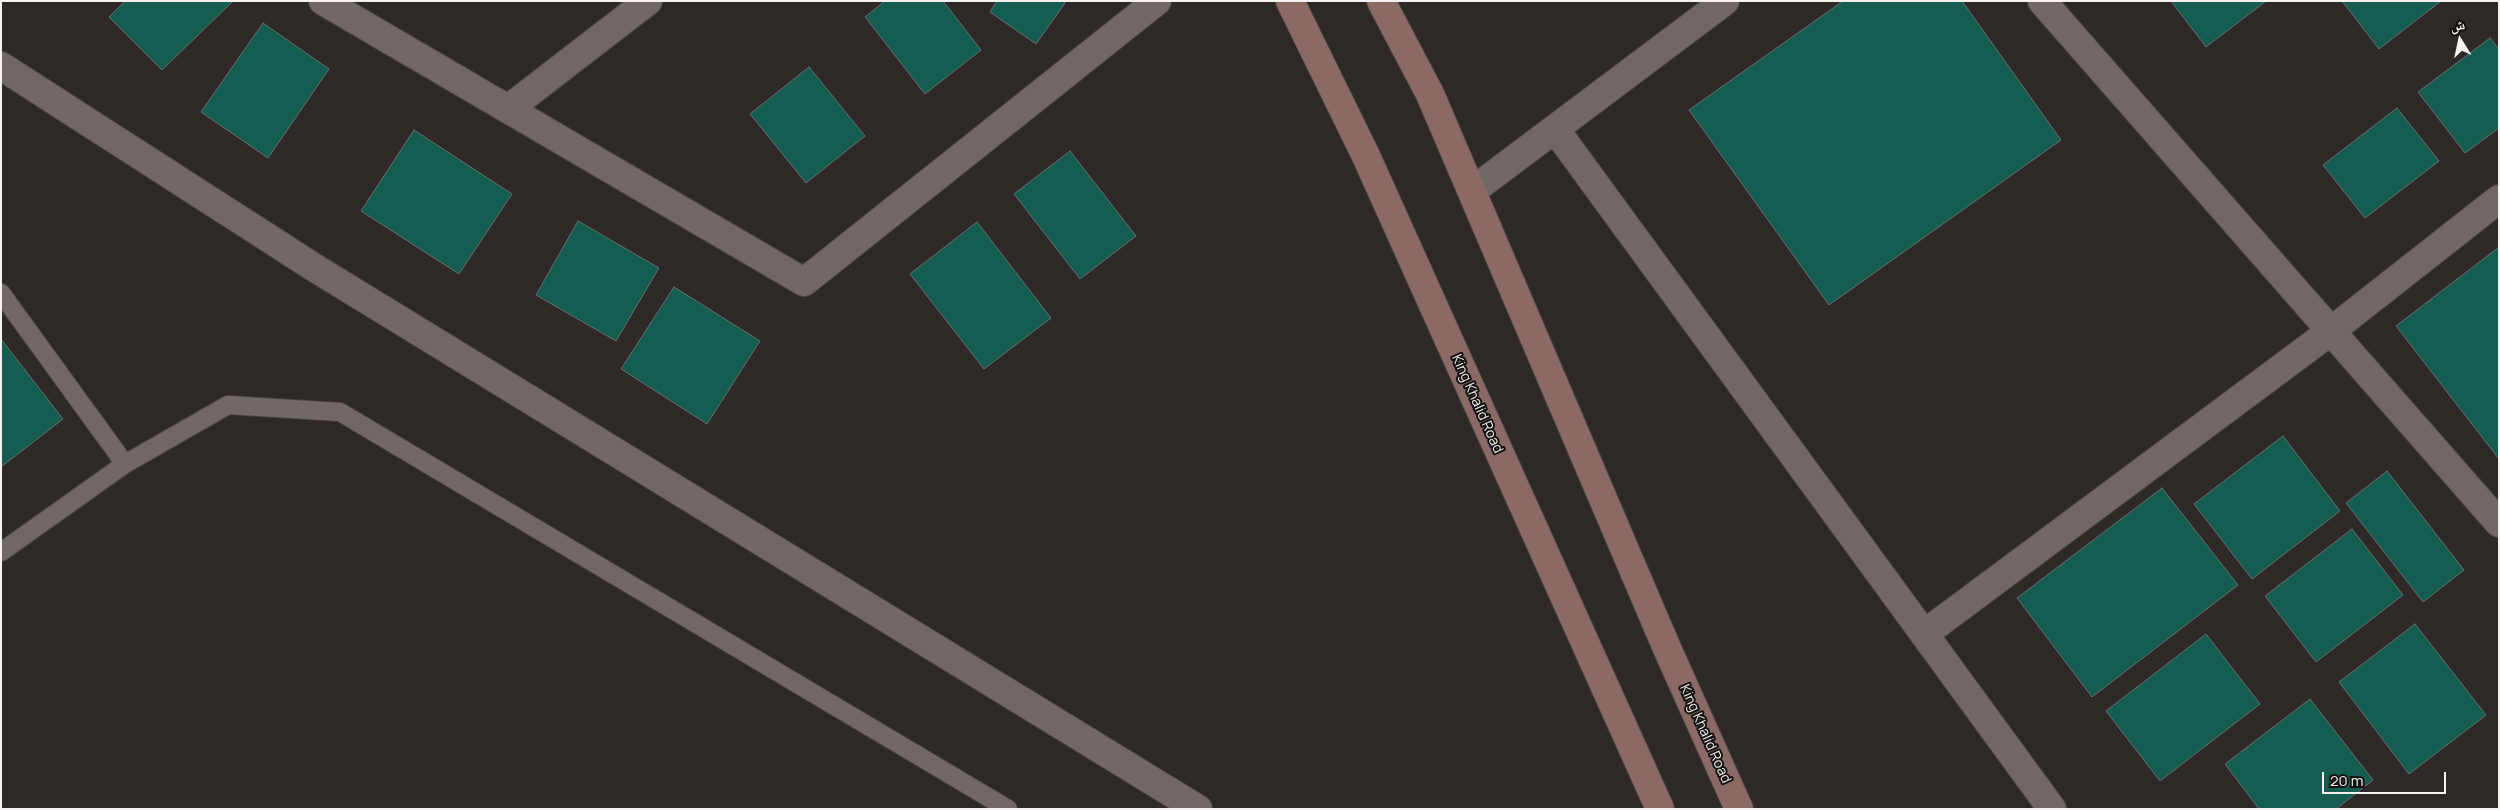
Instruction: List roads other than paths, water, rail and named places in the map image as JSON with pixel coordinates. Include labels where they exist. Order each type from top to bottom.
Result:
[{"type":"main road","name":"King Khalid Road","points":[[1290,1],[1366,156],[1660,809]]},
{"type":"main road","name":"King Khalid Road","points":[[1381,1],[1430,94],[1666,646],[1738,809]]},
{"type":"street","points":[[324,1],[804,282],[1157,1]]},
{"type":"street","points":[[508,109],[648,1]]},
{"type":"street","points":[[1472,191],[1725,1]]},
{"type":"street","points":[[2042,1],[2499,523]]},
{"type":"street","points":[[1,66],[315,268],[1198,809]]},
{"type":"street","points":[[1555,128],[2052,809]]},
{"type":"street","points":[[1924,634],[2331,331],[2499,198]]},
{"type":"lane","points":[[1,293],[125,464]]},
{"type":"lane","points":[[1,552],[125,464],[228,405],[340,412],[1008,809]]}]
